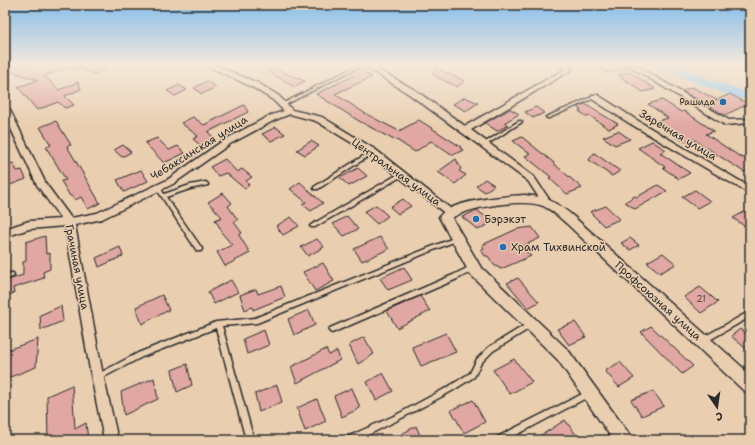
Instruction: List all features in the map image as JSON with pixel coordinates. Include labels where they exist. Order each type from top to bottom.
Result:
[{"type":"street","name":"Центральная улица","points":[[256,86],[276,98],[290,112],[319,119],[373,152],[450,212],[445,217],[473,268],[563,355],[623,440]]},
{"type":"street","name":"Профсоюзная улица","points":[[402,86],[485,144],[531,179],[546,202],[570,220],[750,385]]},
{"type":"street","points":[[465,130],[540,86]]},
{"type":"street","points":[[667,86],[728,123],[750,121]]},
{"type":"street","name":"Заречная улица","points":[[595,96],[632,121],[750,191]]},
{"type":"street","name":"Грачиная улица","points":[[5,108],[42,185],[69,222],[111,440]]},
{"type":"street","name":"Чебаксинская улица","points":[[5,233],[29,225],[69,222],[99,216],[161,192],[170,182],[227,142],[272,118],[290,112]]},
{"type":"street","points":[[450,212],[465,207],[515,199],[546,202]]},
{"type":"lane","points":[[282,105],[319,86]]},
{"type":"lane","points":[[548,117],[595,96]]},
{"type":"lane","points":[[485,144],[520,122]]},
{"type":"lane","points":[[316,188],[373,152]]},
{"type":"lane","points":[[313,226],[402,174]]},
{"type":"lane","points":[[198,249],[161,192],[206,184]]},
{"type":"lane","points":[[98,377],[140,355],[218,324],[255,321],[456,239]]},
{"type":"lane","points":[[332,330],[473,268]]},
{"type":"lane","points":[[702,341],[750,314]]},
{"type":"lane","points":[[218,324],[250,440]]},
{"type":"lane","points":[[350,440],[398,417],[450,389],[472,375],[479,361],[491,349],[531,324]]},
{"type":"lane","points":[[500,440],[590,393]]},
{"type":"building","points":[[54,86],[59,90],[69,86],[80,86],[81,89],[65,96],[74,105],[65,108],[58,102],[37,110],[18,87]]},
{"type":"building","points":[[177,86],[187,90],[175,96],[167,91]]},
{"type":"building","points":[[198,86],[216,87],[202,94],[194,88]]},
{"type":"building","points":[[333,86],[353,86],[335,94],[366,114],[399,131],[419,120],[461,147],[460,148],[463,150],[453,155],[431,141],[415,152],[395,139],[394,140],[359,121],[316,94]]},
{"type":"building","points":[[634,86],[650,86],[655,89],[643,92]]},
{"type":"building","name":"Рашида","points":[[692,87],[717,100],[730,94],[748,104],[725,115],[682,91]]},
{"type":"building","points":[[465,97],[478,103],[466,111],[453,104]]},
{"type":"building","points":[[662,100],[681,112],[684,111],[714,131],[706,134],[742,158],[750,155],[750,169],[744,172],[693,139],[685,142],[654,122],[668,118],[648,104]]},
{"type":"building","points":[[585,104],[618,124],[609,129],[590,116],[587,117],[579,111],[581,110],[577,107]]},
{"type":"building","points":[[244,105],[248,112],[208,132],[214,138],[200,145],[193,139],[198,136],[181,123],[193,117],[204,125]]},
{"type":"building","points":[[536,107],[544,113],[533,118],[525,112]]},
{"type":"building","points":[[510,109],[519,114],[504,123],[508,125],[497,131],[485,123]]},
{"type":"building","points":[[56,121],[71,145],[67,146],[100,203],[88,209],[81,197],[75,200],[72,196],[70,196],[61,181],[66,180],[46,147],[51,145],[40,127]]},
{"type":"building","points":[[276,127],[285,134],[271,141],[262,134]]},
{"type":"building","points":[[618,131],[630,139],[615,145],[603,137]]},
{"type":"building","points":[[522,137],[582,188],[567,194],[549,178],[551,177],[525,156],[530,154],[513,141]]},
{"type":"building","points":[[157,138],[169,150],[178,146],[185,153],[164,163],[145,143]]},
{"type":"building","points":[[311,141],[319,146],[305,155],[297,150]]},
{"type":"building","points":[[652,141],[666,150],[660,153],[690,173],[679,179],[638,148]]},
{"type":"building","points":[[123,145],[131,152],[122,157],[114,150]]},
{"type":"building","points":[[594,153],[620,171],[612,176],[589,160]]},
{"type":"building","points":[[225,159],[237,172],[242,169],[252,177],[246,181],[249,185],[245,189],[226,173],[218,176],[210,167]]},
{"type":"building","points":[[456,159],[461,169],[459,171],[466,175],[455,184],[438,172]]},
{"type":"building","points":[[13,163],[17,171],[22,170],[26,179],[5,187],[5,166]]},
{"type":"building","points":[[358,168],[367,176],[349,186],[340,178]]},
{"type":"building","points":[[141,170],[148,181],[124,192],[117,180]]},
{"type":"building","points":[[485,179],[494,185],[485,192],[476,186]]},
{"type":"building","points":[[300,182],[323,203],[311,211],[302,204],[306,202],[290,189]]},
{"type":"building","points":[[658,185],[667,191],[635,209],[625,202],[635,196],[637,197]]},
{"type":"building","points":[[695,190],[710,201],[697,208],[682,197]]},
{"type":"building","points":[[223,193],[232,203],[228,206],[238,220],[234,222],[242,233],[239,235],[250,253],[225,266],[217,252],[232,245],[221,232],[222,231],[215,220],[222,217],[208,202]]},
{"type":"building","points":[[403,199],[411,206],[398,214],[390,207]]},
{"type":"building","points":[[376,205],[388,216],[377,224],[364,212]]},
{"type":"building","points":[[606,206],[620,219],[604,226],[590,212]]},
{"type":"building","name":"Бэрэкэт","points":[[477,210],[492,222],[478,230],[462,217]]},
{"type":"building","points":[[744,212],[750,216],[750,230],[733,218]]},
{"type":"building","points":[[347,216],[358,229],[344,236],[333,224]]},
{"type":"building","points":[[291,217],[299,226],[283,235],[276,226]]},
{"type":"building","name":"Храм Тихвинской","points":[[532,227],[540,238],[521,247],[531,256],[501,269],[494,265],[488,256],[485,256],[481,250],[484,248],[482,245],[517,229]]},
{"type":"building","points":[[45,236],[46,254],[50,253],[50,269],[43,272],[44,278],[13,288],[14,293],[5,297],[5,281],[23,275],[23,262],[26,261],[26,242]]},
{"type":"building","points":[[380,237],[389,249],[362,261],[354,249]]},
{"type":"building","points":[[630,238],[639,245],[630,250],[621,243]]},
{"type":"building","points":[[317,239],[324,247],[308,256],[301,247]]},
{"type":"building","points":[[120,247],[123,256],[99,267],[96,258]]},
{"type":"building","points":[[663,253],[676,264],[660,273],[647,262]]},
{"type":"building","points":[[323,263],[334,281],[315,291],[303,272]]},
{"type":"building","points":[[404,267],[412,280],[388,290],[380,278]]},
{"type":"building","points":[[518,278],[539,302],[528,308],[507,283]]},
{"type":"building","points":[[231,280],[238,292],[214,304],[208,292]]},
{"type":"building","points":[[281,286],[285,297],[253,310],[252,307],[245,310],[240,295],[256,289],[258,294]]},
{"type":"building","points":[[700,287],[718,302],[701,313],[684,297]]},
{"type":"building","points":[[162,295],[169,310],[142,324],[136,307]]},
{"type":"building","points":[[420,296],[430,311],[397,328],[387,311]]},
{"type":"building","points":[[61,306],[63,321],[41,330],[40,315]]},
{"type":"building","points":[[309,310],[315,325],[294,335],[288,319]]},
{"type":"building","points":[[575,322],[586,337],[569,345],[557,329]]},
{"type":"building","points":[[651,326],[693,366],[682,374],[641,332]]},
{"type":"building","points":[[740,329],[750,337],[750,352],[731,336]]},
{"type":"building","points":[[264,330],[269,345],[247,354],[243,339]]},
{"type":"building","points":[[446,333],[456,352],[421,366],[412,347]]},
{"type":"building","points":[[364,337],[374,354],[358,364],[349,345]]},
{"type":"building","points":[[38,339],[36,367],[5,379],[7,350]]},
{"type":"building","points":[[326,349],[329,355],[337,351],[340,360],[297,383],[291,367]]},
{"type":"building","points":[[514,359],[532,382],[510,394],[493,370]]},
{"type":"building","points":[[620,362],[634,378],[619,387],[605,371]]},
{"type":"building","points":[[187,364],[192,385],[177,392],[172,370]]},
{"type":"building","points":[[383,373],[393,391],[376,400],[367,382]]},
{"type":"building","points":[[154,378],[158,399],[124,415],[121,392]]},
{"type":"building","points":[[72,385],[75,429],[86,423],[88,440],[48,440],[47,396]]},
{"type":"building","points":[[277,385],[282,402],[259,412],[255,394]]},
{"type":"building","points":[[352,388],[360,408],[342,417],[334,396]]},
{"type":"building","points":[[653,391],[664,406],[642,416],[631,400]]},
{"type":"building","points":[[317,399],[326,421],[305,431],[297,408]]},
{"type":"building","points":[[473,400],[485,422],[464,433],[451,410]]},
{"type":"building","points":[[565,420],[580,440],[534,440]]},
{"type":"building","points":[[416,426],[422,440],[391,440]]},
{"type":"waterway","points":[[717,86],[736,93],[750,96]]},
{"type":"place","name":"Рашида","points":[[723,102]]},
{"type":"place","name":"Бэрэкэт","points":[[476,219]]},
{"type":"place","name":"Храм Тихвинской","points":[[503,247]]}]
